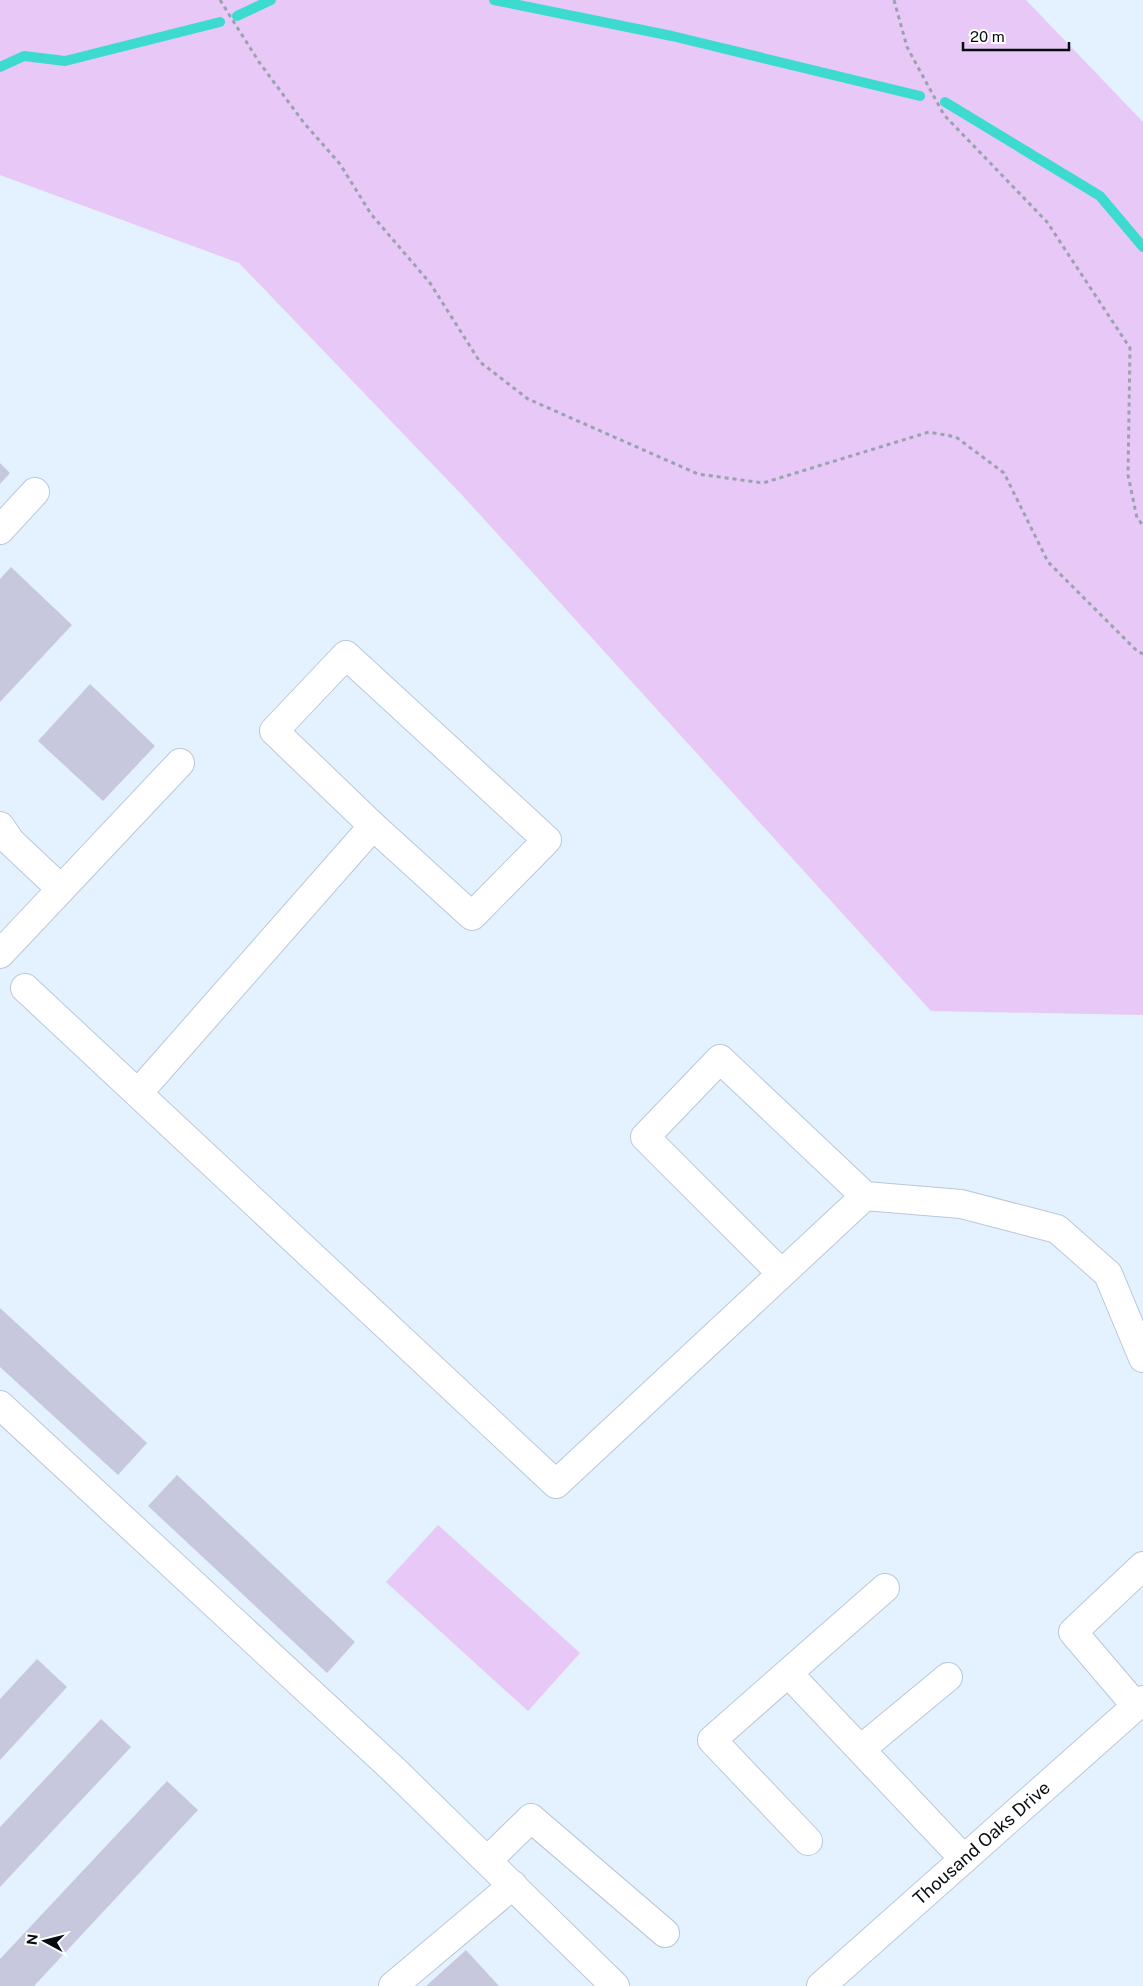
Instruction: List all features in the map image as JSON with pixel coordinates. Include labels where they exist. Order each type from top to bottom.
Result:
[{"type":"main road","points":[[0,530],[35,492]]},
{"type":"main road","points":[[346,655],[547,840],[472,916],[373,826],[274,731],[346,655]]},
{"type":"main road","points":[[0,954],[180,763]]},
{"type":"main road","points":[[139,1092],[373,826]]},
{"type":"main road","points":[[4,835],[61,889]]},
{"type":"main road","points":[[25,988],[139,1092],[556,1484],[781,1272],[865,1196]]},
{"type":"main road","points":[[781,1272],[645,1137],[720,1059],[865,1196],[961,1204],[1056,1229],[1108,1274],[1143,1358]]},
{"type":"main road","points":[[0,1405],[394,1770],[615,1986]]},
{"type":"main road","points":[[1140,1703],[1073,1632],[1143,1566]]},
{"type":"main road","points":[[808,1841],[712,1740],[884,1588]]},
{"type":"main road","points":[[788,1673],[964,1858]]},
{"type":"main road","points":[[861,1750],[948,1677]]},
{"type":"main road","name":"Thousand Oaks Drive","points":[[821,1986],[1140,1703]]},
{"type":"main road","points":[[487,1860],[531,1818],[665,1933]]},
{"type":"main road","points":[[393,1986],[513,1885]]},
{"type":"path","points":[[220,0],[258,62],[304,123],[340,164],[371,214],[430,283],[480,362],[528,399],[698,474],[762,483],[929,432],[956,437],[1004,473],[1048,562],[1137,651],[1143,654]]},
{"type":"path","points":[[894,0],[907,47],[944,116],[1047,222],[1130,348],[1128,475],[1137,518],[1143,525]]},
{"type":"shaded area","points":[[0,0],[1026,0],[1143,122],[1143,1015],[931,1011],[462,495],[239,263],[0,175]]},
{"type":"shaded area","points":[[438,1525],[580,1653],[528,1711],[386,1582]]},
{"type":"building","points":[[0,463],[10,473],[0,484]]},
{"type":"building","points":[[11,567],[72,625],[0,702],[0,579]]},
{"type":"building","points":[[90,684],[155,746],[103,801],[38,741]]},
{"type":"building","points":[[0,1308],[147,1443],[118,1475],[0,1367]]},
{"type":"building","points":[[177,1475],[355,1642],[327,1673],[148,1506]]},
{"type":"building","points":[[37,1659],[67,1687],[0,1760],[0,1699]]},
{"type":"building","points":[[101,1719],[131,1747],[0,1887],[0,1827]]},
{"type":"building","points":[[167,1781],[198,1810],[34,1986],[0,1986],[0,1959]]},
{"type":"building","points":[[466,1950],[499,1986],[426,1986]]},
{"type":"waterway","points":[[237,16],[271,0]]},
{"type":"waterway","points":[[494,0],[672,36],[920,96]]},
{"type":"waterway","points":[[0,67],[24,56],[65,61],[220,22]]},
{"type":"waterway","points":[[945,102],[1100,196],[1143,247]]}]
